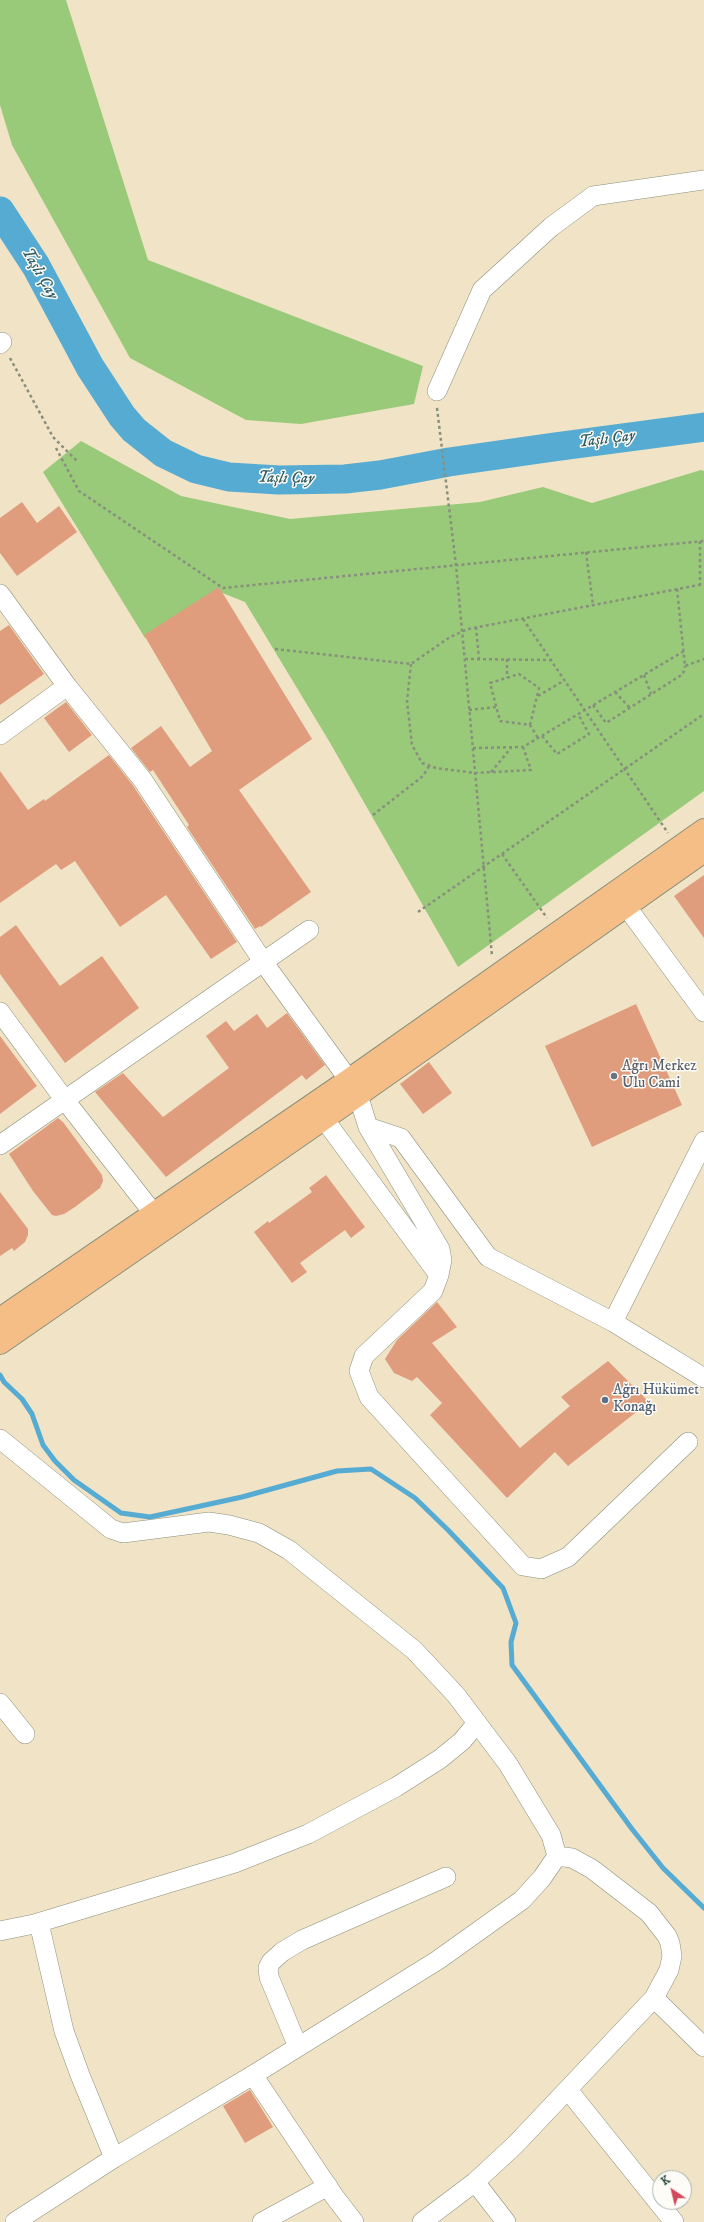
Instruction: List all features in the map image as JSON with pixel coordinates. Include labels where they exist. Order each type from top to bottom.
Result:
[{"type":"main road","points":[[11,1319],[324,1119],[354,1087],[493,978],[704,830]]},
{"type":"main road","points":[[0,1343],[11,1319],[154,1214],[354,1087],[626,906],[704,851]]},
{"type":"street","points":[[437,398],[482,290],[551,227],[593,196],[704,180]]},
{"type":"street","points":[[0,594],[67,686],[142,779],[264,963],[354,1087],[368,1127],[440,1249],[442,1260],[440,1275],[433,1291],[364,1356],[359,1371],[369,1397],[523,1566],[541,1569],[568,1557],[688,1442]]},
{"type":"street","points":[[0,736],[67,686]]},
{"type":"street","points":[[626,906],[704,1012]]},
{"type":"street","points":[[0,1145],[64,1099],[264,963],[309,930]]},
{"type":"street","points":[[2,1019],[154,1214]]},
{"type":"street","points":[[324,1119],[440,1275]]},
{"type":"street","points":[[368,1127],[401,1138],[488,1257],[613,1322],[704,1378]]},
{"type":"street","points":[[613,1322],[704,1141]]},
{"type":"street","points":[[0,1439],[111,1529],[123,1533],[210,1522],[229,1524],[259,1533],[289,1550],[414,1650],[456,1695],[508,1764],[551,1835],[557,1856]]},
{"type":"street","points":[[0,1703],[24,1734]]},
{"type":"street","points":[[0,1931],[39,1923],[235,1863],[308,1834],[396,1787],[440,1759],[462,1741],[477,1723]]},
{"type":"street","points":[[422,2222],[475,2182],[515,2145],[568,2090],[654,1998],[671,1963],[671,1950],[667,1936],[659,1924],[639,1904],[592,1869],[572,1858],[557,1856]]},
{"type":"street","points":[[15,2222],[114,2158],[253,2075],[438,1960],[522,1900],[542,1878],[557,1856]]},
{"type":"street","points":[[298,2047],[269,1977],[268,1968],[271,1962],[282,1952],[302,1940],[446,1877]]},
{"type":"street","points":[[39,1923],[64,2031],[80,2075],[114,2158]]},
{"type":"street","points":[[654,1998],[704,2047]]},
{"type":"street","points":[[253,2075],[354,2222]]},
{"type":"street","points":[[568,2090],[674,2222]]},
{"type":"street","points":[[475,2182],[506,2222]]},
{"type":"street","points":[[262,2222],[328,2186]]},
{"type":"path","points":[[1,343],[35,407],[53,437],[78,462]]},
{"type":"path","points":[[437,398],[456,565],[493,978]]},
{"type":"path","points":[[56,448],[79,491],[223,588],[704,541]]},
{"type":"path","points":[[700,541],[700,585]]},
{"type":"path","points":[[586,552],[593,605]]},
{"type":"path","points":[[523,747],[531,770],[475,773],[429,766],[422,763],[412,745],[407,701],[411,664],[424,653],[462,632],[476,627],[704,584]]},
{"type":"path","points":[[593,705],[606,723],[683,674],[685,666],[684,651],[677,589]]},
{"type":"path","points":[[523,619],[678,848]]},
{"type":"path","points":[[476,627],[479,659]]},
{"type":"path","points":[[274,649],[411,664]]},
{"type":"path","points":[[473,748],[523,747],[684,651]]},
{"type":"path","points":[[465,659],[551,660]]},
{"type":"path","points":[[507,659],[507,678]]},
{"type":"path","points":[[685,666],[704,659]]},
{"type":"path","points":[[530,725],[500,721],[490,683],[519,674],[539,688],[530,725],[538,738]]},
{"type":"path","points":[[644,675],[651,694]]},
{"type":"path","points":[[537,696],[565,680]]},
{"type":"path","points":[[615,692],[630,708]]},
{"type":"path","points":[[469,710],[496,707]]},
{"type":"path","points":[[542,736],[557,754],[589,734],[578,714]]},
{"type":"path","points":[[418,912],[704,714]]},
{"type":"path","points":[[491,772],[511,747]]},
{"type":"path","points":[[373,815],[423,776],[429,766]]},
{"type":"path","points":[[502,854],[558,933]]},
{"type":"green space","points":[[0,0],[66,0],[148,260],[423,366],[414,404],[301,424],[246,420],[130,358],[12,145],[0,105]]},
{"type":"green space","points":[[81,441],[181,496],[290,519],[480,502],[543,487],[592,503],[701,470],[704,471],[704,791],[458,967],[329,741],[245,602],[220,592],[145,638],[43,472]]},
{"type":"building","points":[[22,502],[37,523],[59,506],[77,532],[17,576],[0,553],[0,518]]},
{"type":"building","points":[[219,587],[312,739],[239,790],[311,892],[261,927],[260,926],[255,929],[187,827],[189,825],[153,770],[150,772],[131,748],[161,726],[190,767],[212,751],[144,635]]},
{"type":"building","points":[[9,625],[44,674],[0,705],[0,631]]},
{"type":"building","points":[[66,702],[92,735],[69,752],[44,718]]},
{"type":"building","points":[[109,755],[132,784],[237,942],[211,959],[166,895],[120,927],[75,861],[61,870],[56,864],[0,903],[0,771],[28,810],[44,799],[45,801]]},
{"type":"building","points":[[704,875],[704,938],[674,896]]},
{"type":"building","points":[[16,925],[60,986],[102,956],[139,1008],[65,1063],[0,974],[0,937]]},
{"type":"building","name":"Ağrı Merkez Ulu Cami","points":[[636,1004],[682,1105],[592,1147],[545,1046]]},
{"type":"building","points":[[287,1013],[325,1065],[306,1080],[302,1075],[166,1177],[95,1092],[123,1073],[163,1117],[229,1068],[206,1036],[226,1021],[234,1031],[257,1014],[267,1028]]},
{"type":"building","points":[[0,1036],[37,1086],[0,1114]]},
{"type":"building","points":[[429,1062],[452,1093],[423,1114],[400,1084]]},
{"type":"building","points":[[58,1118],[63,1122],[102,1175],[103,1181],[100,1188],[75,1207],[64,1214],[56,1216],[52,1215],[33,1191],[9,1154]]},
{"type":"building","points":[[326,1175],[365,1227],[351,1238],[345,1230],[300,1263],[307,1272],[292,1283],[254,1232],[312,1192],[309,1188]]},
{"type":"building","points":[[0,1192],[28,1229],[28,1235],[25,1242],[14,1251],[12,1248],[0,1256]]},
{"type":"building","name":"Ağrı Hükümet Konağı","points":[[437,1302],[457,1327],[432,1343],[520,1448],[570,1406],[561,1397],[608,1361],[649,1402],[568,1466],[555,1452],[507,1498],[430,1415],[442,1403],[417,1377],[412,1381],[394,1373],[385,1359],[397,1340]]},
{"type":"building","points":[[250,2090],[273,2127],[245,2143],[223,2106]]},
{"type":"waterway","name":"Taşlı Çay","points":[[0,211],[36,266],[90,367],[122,416],[134,430],[163,453],[196,469],[229,477],[279,480],[345,479],[380,475],[449,462],[704,427]]},
{"type":"waterway","points":[[0,1375],[4,1382],[22,1399],[32,1414],[43,1445],[55,1461],[74,1480],[121,1513],[150,1517],[242,1497],[337,1471],[371,1469],[415,1498],[449,1531],[503,1588],[516,1623],[511,1642],[512,1665],[632,1829],[663,1868],[704,1908]]},
{"type":"place","name":"Ağrı Merkez Ulu Cami","points":[[614,1076]]},
{"type":"place","name":"Ağrı Hükümet Konağı","points":[[605,1400]]}]
